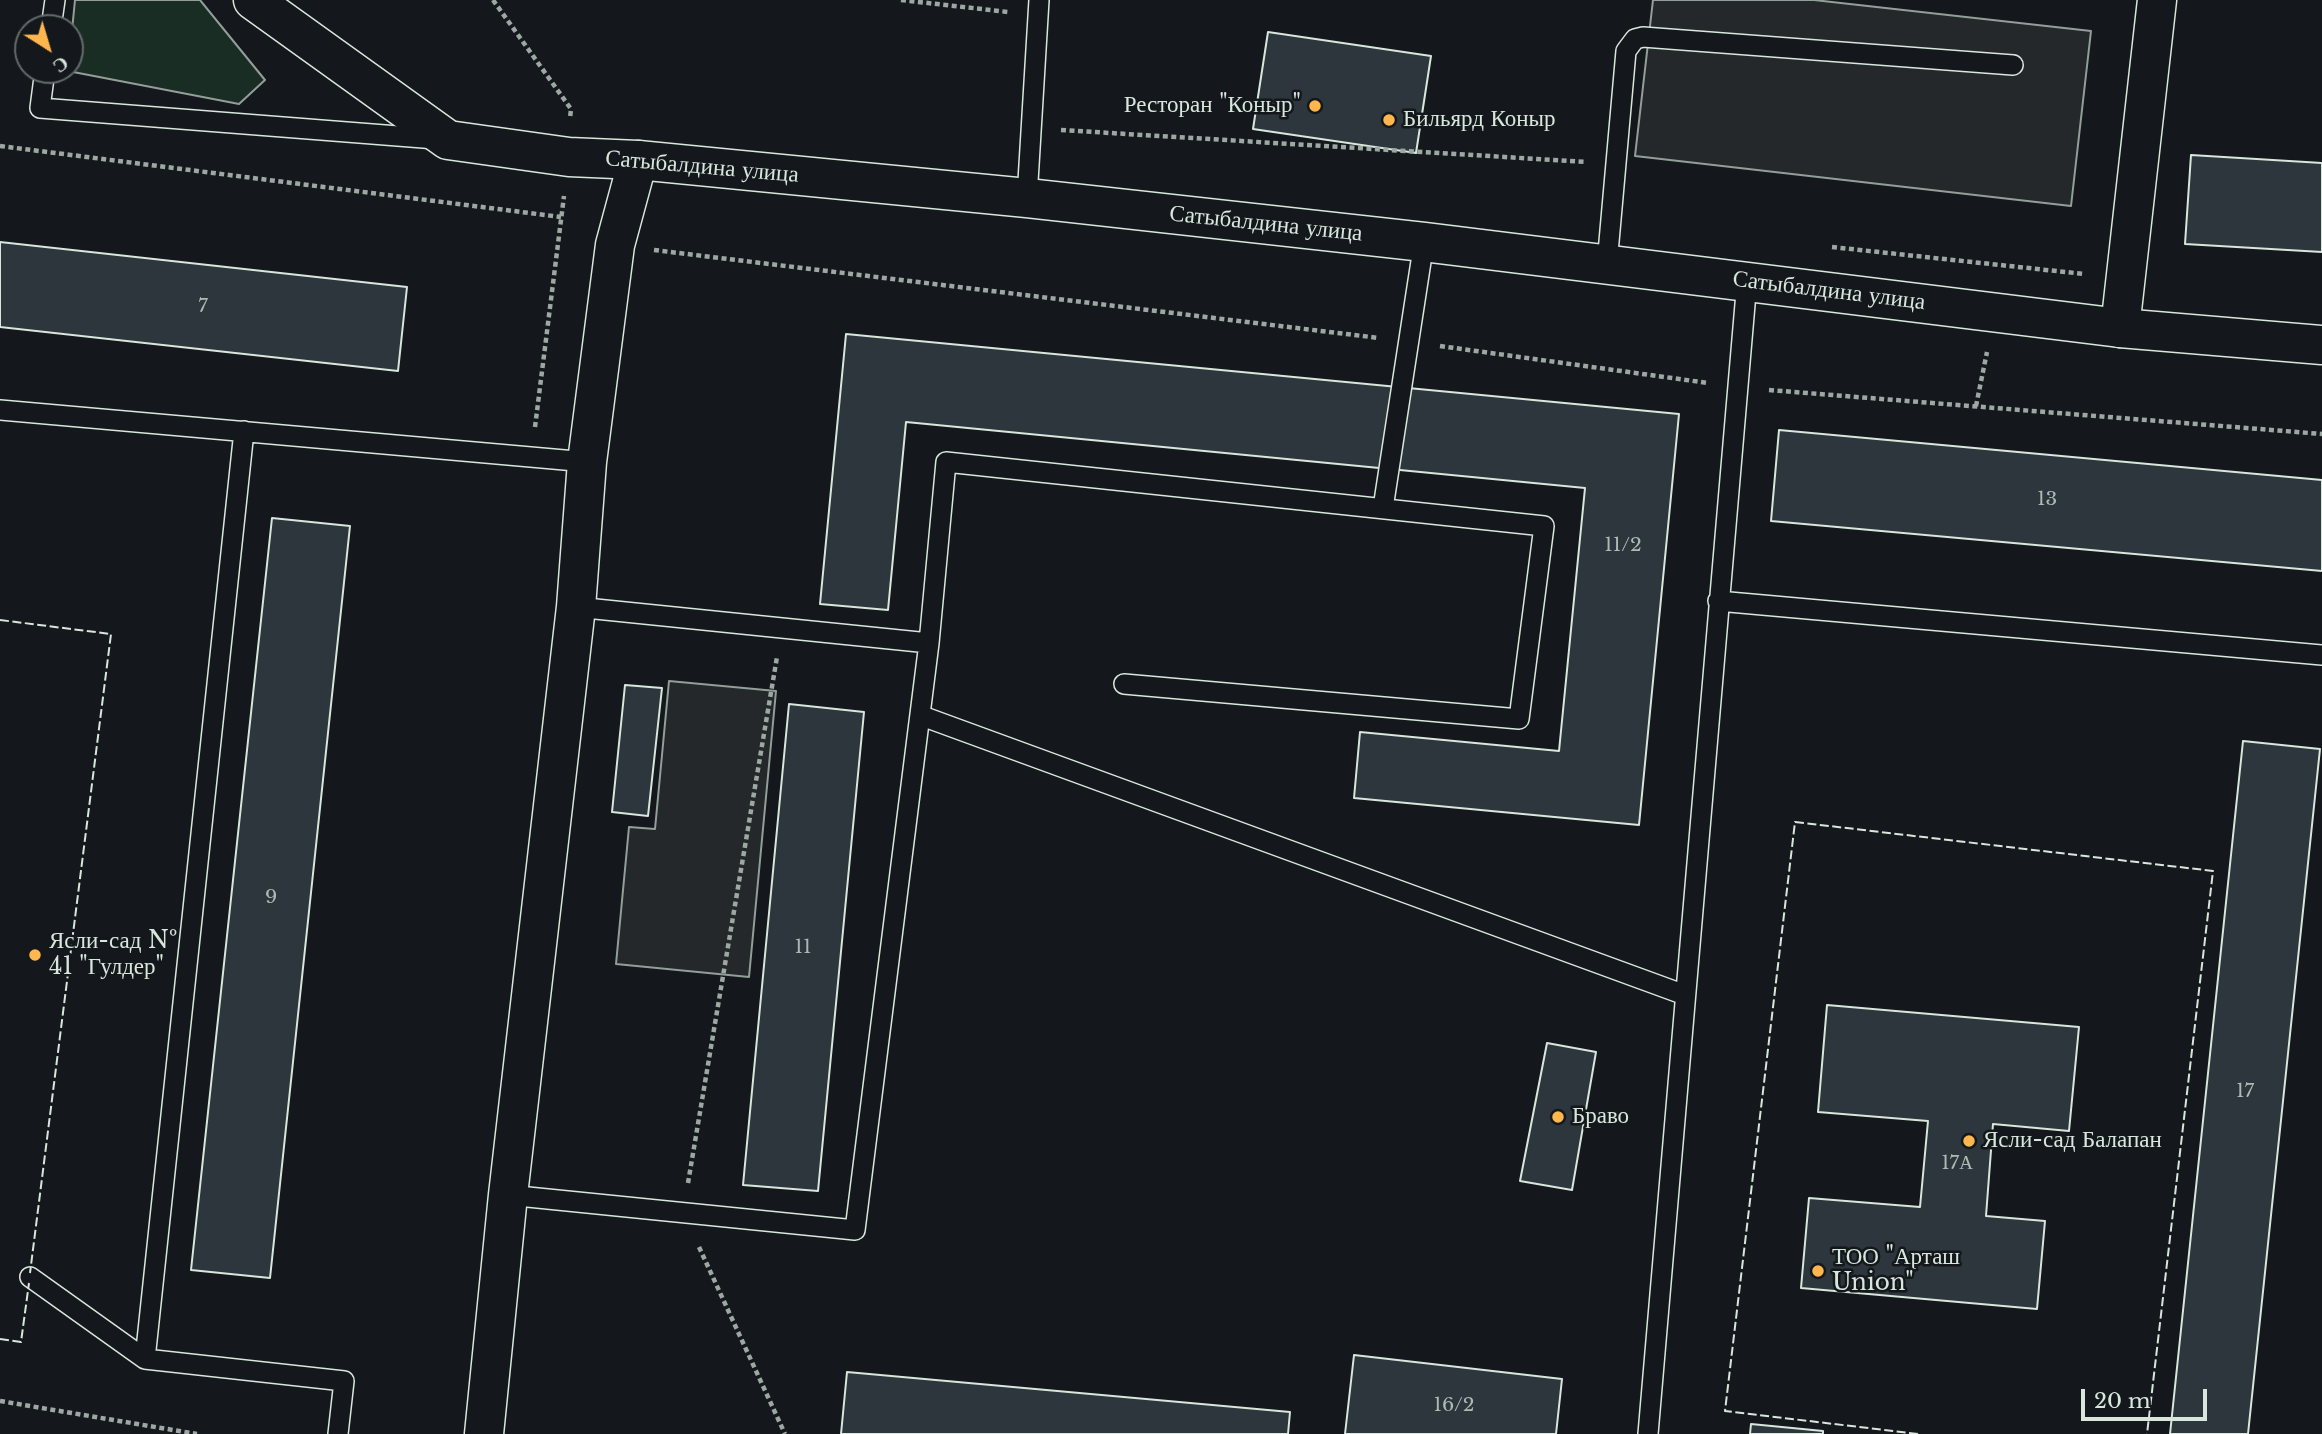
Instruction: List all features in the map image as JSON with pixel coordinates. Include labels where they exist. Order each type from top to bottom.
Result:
[{"type":"street","name":"Сатыбалдина улица","points":[[253,0],[448,140],[569,157],[638,159],[1027,198],[1424,242],[2120,328],[2322,345]]},
{"type":"street","points":[[2120,328],[2157,0]]},
{"type":"street","points":[[484,1434],[508,1195],[576,607],[587,462],[615,246],[638,159]]},
{"type":"lane","points":[[1027,198],[1038,8]]},
{"type":"lane","points":[[1607,264],[1626,51],[1635,40],[1643,37],[2013,65]]},
{"type":"lane","points":[[43,84],[40,108],[448,140]]},
{"type":"lane","points":[[1383,508],[1424,242]]},
{"type":"lane","points":[[1648,1434],[1747,281]]},
{"type":"lane","points":[[0,410],[587,462]]},
{"type":"lane","points":[[145,1359],[244,431]]},
{"type":"lane","points":[[508,1195],[855,1230],[922,716],[946,462],[1544,526],[1519,719],[1124,684]]},
{"type":"lane","points":[[1718,601],[2322,655]]},
{"type":"lane","points":[[576,607],[929,643]]},
{"type":"lane","points":[[922,716],[1685,995]]},
{"type":"lane","points":[[30,1277],[145,1359],[344,1381],[338,1434]]},
{"type":"path","points":[[493,0],[571,109],[569,157],[532,457]]},
{"type":"path","points":[[901,0],[1038,8]]},
{"type":"path","points":[[1030,128],[1616,163]]},
{"type":"path","points":[[0,146],[561,217]]},
{"type":"path","points":[[615,246],[1407,342],[1737,387],[2322,434]]},
{"type":"path","points":[[1828,247],[2098,276]]},
{"type":"path","points":[[782,627],[683,1212],[785,1434]]},
{"type":"path","points":[[0,1401],[197,1434]]},
{"type":"green space","points":[[75,0],[200,0],[265,80],[239,104],[84,74],[84,14],[74,14]]},
{"type":"shaded area","points":[[1653,0],[1814,0],[2091,31],[2071,206],[1635,156]]},
{"type":"shaded area","points":[[669,681],[776,691],[749,977],[616,964],[629,827],[655,829]]},
{"type":"building","points":[[1268,32],[1431,56],[1416,153],[1253,129]]},
{"type":"building","points":[[2191,155],[2322,163],[2322,252],[2185,244]]},
{"type":"building","points":[[0,242],[407,287],[398,371],[0,327]]},
{"type":"building","points":[[846,334],[1679,414],[1639,825],[1354,798],[1360,732],[1559,751],[1585,488],[906,422],[888,610],[820,604]]},
{"type":"building","points":[[1779,430],[2322,480],[2322,571],[1771,521]]},
{"type":"building","points":[[272,518],[350,526],[270,1278],[191,1270]]},
{"type":"building","points":[[625,685],[662,688],[648,816],[612,812]]},
{"type":"building","points":[[789,704],[864,712],[818,1191],[743,1185]]},
{"type":"building","points":[[2243,741],[2320,749],[2248,1434],[2170,1434]]},
{"type":"building","points":[[1827,1005],[2079,1027],[2069,1131],[1993,1124],[1986,1216],[2045,1221],[2037,1309],[1801,1288],[1809,1198],[1920,1207],[1928,1121],[1818,1112]]},
{"type":"building","points":[[1547,1043],[1596,1052],[1572,1190],[1520,1181]]},
{"type":"building","points":[[1354,1355],[1562,1379],[1556,1434],[1345,1434]]},
{"type":"building","points":[[847,1372],[1290,1412],[1288,1434],[841,1434]]},
{"type":"building","points":[[1751,1424],[1823,1431],[1823,1434],[1750,1434]]},
{"type":"fence","points":[[0,620],[111,634],[30,1273]]},
{"type":"fence","points":[[1918,1434],[1725,1411],[1795,822],[2213,871],[2147,1434]]},
{"type":"fence","points":[[0,1339],[21,1342],[29,1283]]},
{"type":"place","name":"Ресторан \"Коныр\"","points":[[1315,106]]},
{"type":"place","name":"Бильярд Коныр","points":[[1389,120]]},
{"type":"place","name":"Ясли-сад № 41 \"Гулдер\"","points":[[35,955]]},
{"type":"place","name":"Браво","points":[[1558,1117]]},
{"type":"place","name":"Ясли-сад Балапан","points":[[1969,1141]]},
{"type":"place","name":"ТОО \"Арташ Union\"","points":[[1818,1271]]}]
